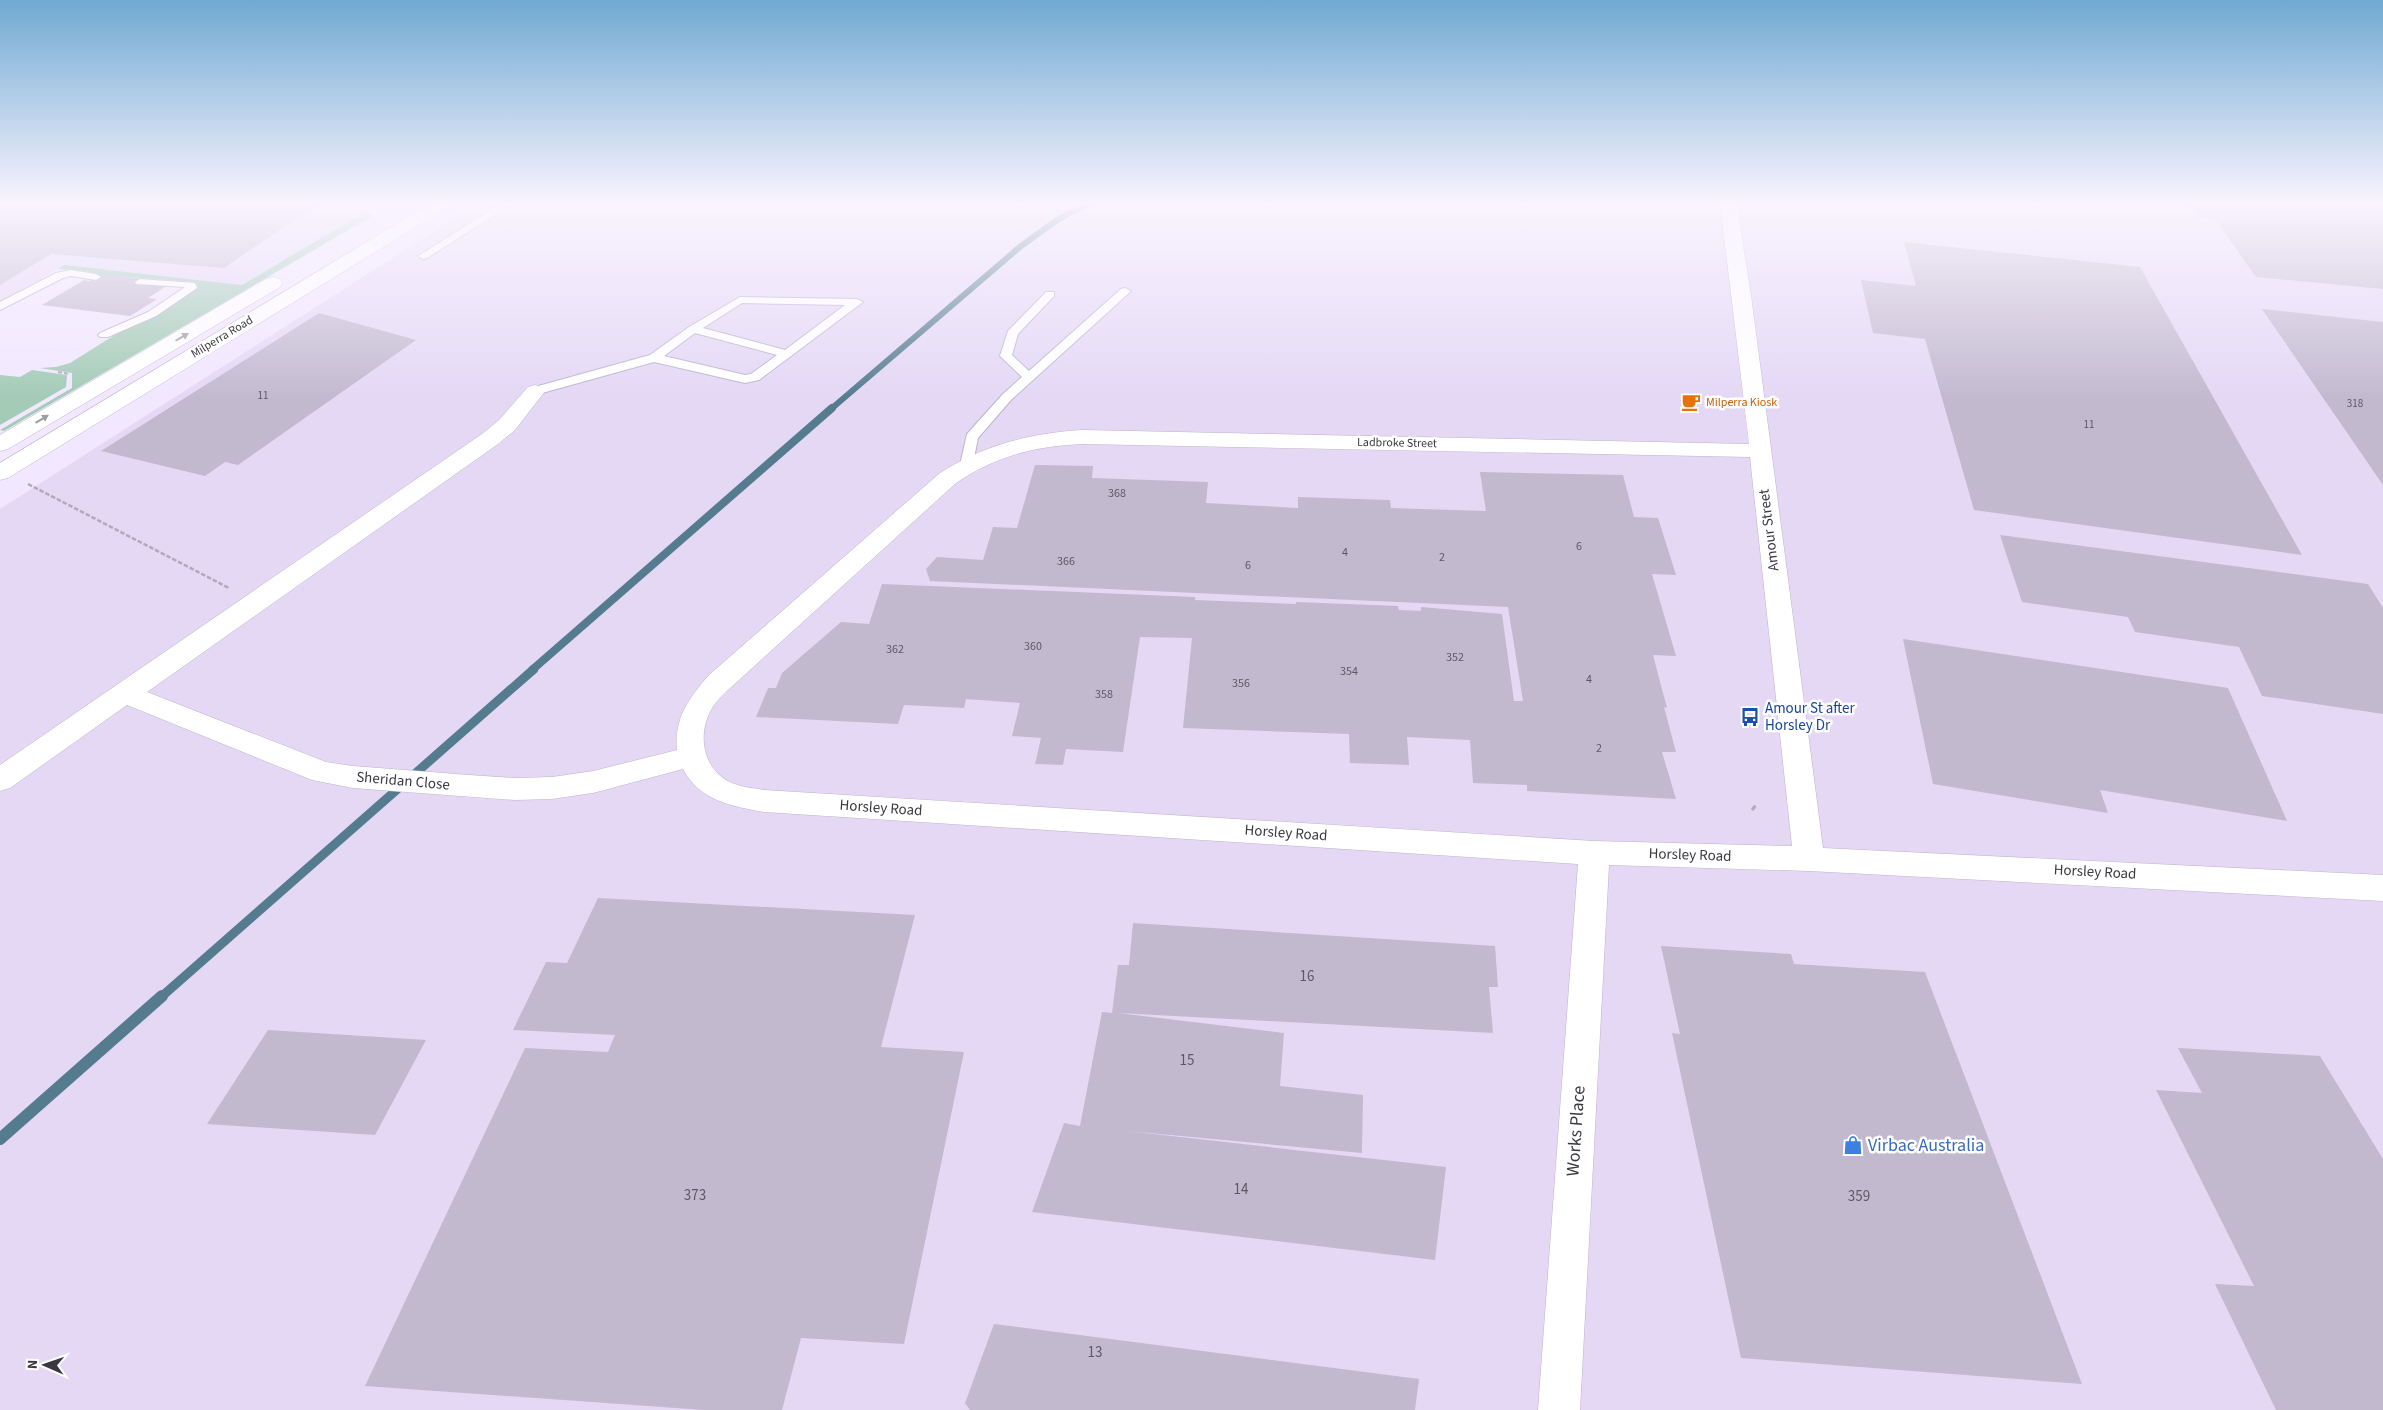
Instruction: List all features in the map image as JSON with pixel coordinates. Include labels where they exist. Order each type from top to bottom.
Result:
[{"type":"main road","name":"Milperra Road","points":[[0,444],[300,268]]},
{"type":"main road","name":"Milperra Road","points":[[0,473],[336,268]]},
{"type":"main road","name":"Amour Street","points":[[1738,268],[1809,859]]},
{"type":"main road","points":[[0,780],[490,439],[512,419],[535,391]]},
{"type":"main road","name":"Ladbroke Street","points":[[1035,440],[1113,437],[1760,451]]},
{"type":"main road","name":"Horsley Road","points":[[1035,440],[1012,446],[967,464],[928,495],[719,682],[700,706],[694,717],[690,743],[692,756],[703,778],[714,786],[745,798],[764,801],[1594,853],[1809,859],[2383,888]]},
{"type":"main road","name":"Sheridan Close","points":[[126,694],[322,772],[353,777],[515,789],[552,788],[593,782],[692,756]]},
{"type":"main road","name":"Works Place","points":[[1559,1410],[1594,853]]},
{"type":"lane","points":[[0,307],[55,276],[70,274],[96,277]]},
{"type":"lane","points":[[0,313],[61,280],[83,275]]},
{"type":"lane","points":[[104,335],[152,314],[191,288],[191,285],[185,284],[141,282]]},
{"type":"lane","points":[[967,464],[972,437],[1007,397],[1125,291]]},
{"type":"lane","points":[[1028,377],[1006,356],[1012,333],[1050,294]]},
{"type":"lane","points":[[535,391],[654,358],[740,300],[857,302],[755,378],[745,379],[654,358]]},
{"type":"lane","points":[[693,330],[788,354]]},
{"type":"path","points":[[58,372],[70,374]]},
{"type":"path","points":[[20,480],[256,602]]},
{"type":"path","points":[[1752,810],[1756,805]]},
{"type":"shaded area","points":[[0,268],[60,268],[0,302]]},
{"type":"shaded area","points":[[90,268],[271,268],[242,285]]},
{"type":"shaded area","points":[[377,268],[2383,268],[2383,1410],[0,1410],[0,509]]},
{"type":"green space","points":[[90,268],[242,285],[271,268],[284,268],[4,431],[0,430],[72,388],[72,373],[40,368],[56,367],[70,363],[126,328],[155,315],[198,287],[193,282],[100,275],[84,271],[58,269]]},
{"type":"green space","points":[[32,370],[67,375],[66,387],[0,425],[0,375],[20,377]]},
{"type":"building","points":[[0,268],[28,268],[0,285]]},
{"type":"building","points":[[1911,268],[2140,268],[2302,555],[1974,510],[1925,339],[1873,333],[1861,280],[1916,286]]},
{"type":"building","points":[[2249,268],[2383,268],[2383,289],[2256,277]]},
{"type":"building","points":[[101,274],[145,279],[139,282],[168,285],[148,298],[157,299],[130,316],[42,305],[84,280],[89,281]]},
{"type":"building","points":[[2262,309],[2383,322],[2383,485]]},
{"type":"building","points":[[319,313],[416,340],[238,465],[225,462],[205,476],[101,451]]},
{"type":"building","points":[[1035,465],[1093,466],[1092,478],[1208,482],[1206,503],[1298,508],[1298,497],[1390,500],[1391,508],[1486,511],[1480,472],[1623,475],[1634,517],[1658,518],[1676,575],[1652,574],[1676,656],[1653,655],[1676,752],[1662,752],[1676,799],[1527,791],[1527,785],[1473,783],[1470,740],[1407,737],[1409,765],[1350,763],[1349,734],[1183,728],[1192,638],[1140,637],[1123,752],[1066,749],[1063,765],[1035,764],[1041,738],[1012,736],[1020,703],[966,699],[964,708],[904,705],[898,724],[756,717],[768,688],[776,688],[782,673],[841,622],[869,624],[882,584],[1195,597],[1195,600],[1398,606],[1399,610],[1421,611],[1421,607],[1502,614],[1514,701],[1523,701],[1508,607],[930,581],[926,569],[937,557],[983,560],[993,527],[1017,528]]},
{"type":"building","points":[[2000,535],[2368,584],[2383,608],[2383,714],[2262,696],[2239,647],[2135,632],[2128,617],[2022,602]]},
{"type":"building","points":[[1903,639],[2228,688],[2287,821],[2100,790],[2108,813],[1933,784]]},
{"type":"building","points":[[598,898],[915,915],[881,1047],[964,1052],[904,1344],[801,1338],[782,1410],[704,1410],[365,1386],[525,1048],[608,1052],[615,1035],[513,1030],[546,962],[567,963]]},
{"type":"building","points":[[1133,923],[1495,946],[1498,987],[1489,987],[1493,1033],[1118,1013],[1284,1033],[1280,1086],[1363,1095],[1362,1153],[1127,1131],[1446,1167],[1435,1260],[1032,1212],[1064,1123],[1080,1126],[1102,1012],[1112,1013],[1118,965],[1129,965]]},
{"type":"building","points":[[1661,946],[1791,954],[1794,964],[1925,972],[2082,1384],[1741,1358],[1672,1033],[1680,1034]]},
{"type":"building","points":[[268,1030],[426,1040],[375,1135],[207,1124]]},
{"type":"building","points":[[2178,1048],[2320,1056],[2383,1159],[2383,1410],[2276,1410],[2215,1284],[2254,1286],[2156,1090],[2202,1093]]},
{"type":"building","points":[[994,1324],[1419,1379],[1415,1410],[970,1410],[965,1403]]},
{"type":"waterway","points":[[831,409],[996,268]]},
{"type":"waterway","points":[[532,670],[832,408]]},
{"type":"waterway","points":[[160,998],[534,669]]},
{"type":"waterway","points":[[0,1139],[162,996]]},
{"type":"place","name":"Milperra Kiosk","points":[[1691,402]]},
{"type":"place","name":"Amour St after Horsley Dr","points":[[1750,717]]},
{"type":"place","name":"Virbac Australia","points":[[1853,1145]]}]
